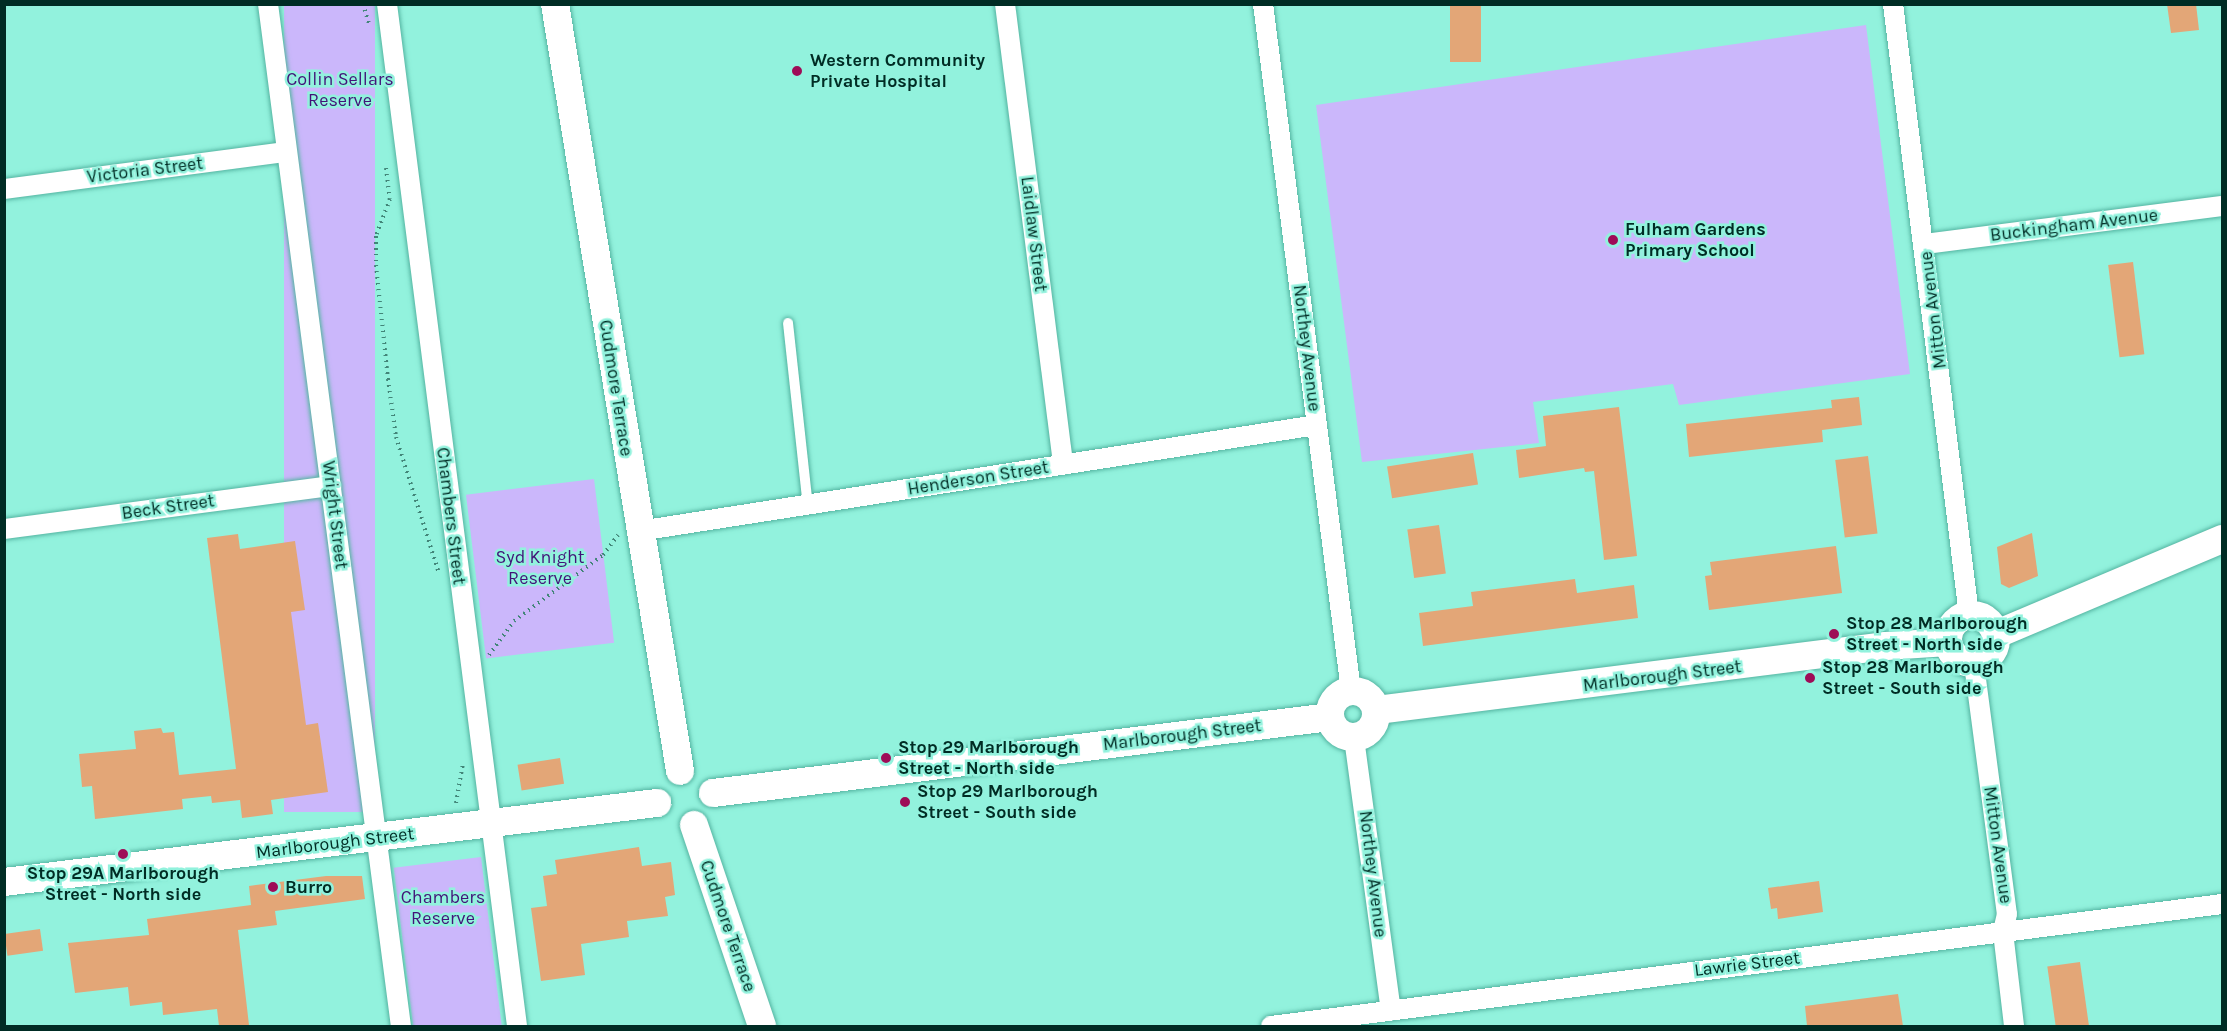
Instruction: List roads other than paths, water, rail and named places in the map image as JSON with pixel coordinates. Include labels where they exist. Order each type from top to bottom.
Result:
[{"type":"street","name":"Wright Street","points":[[268,4],[401,1026]]},
{"type":"street","name":"Chambers Street","points":[[387,4],[517,1026]]},
{"type":"street","name":"Cudmore Terrace","points":[[555,4],[639,531],[680,771]]},
{"type":"street","name":"Laidlaw Street","points":[[1005,4],[1063,464]]},
{"type":"street","name":"Northey Avenue","points":[[1263,4],[1352,691]]},
{"type":"street","name":"Mitton Avenue","points":[[1893,4],[1970,615]]},
{"type":"street","name":"Victoria Street","points":[[4,189],[286,152]]},
{"type":"street","name":"Buckingham Avenue","points":[[1925,244],[2223,206]]},
{"type":"street","name":"Henderson Street","points":[[639,531],[1317,425]]},
{"type":"street","name":"Beck Street","points":[[4,529],[331,486]]},
{"type":"street","points":[[1996,634],[2223,539]]},
{"type":"street","points":[[1970,615],[1989,621],[1996,634],[1994,650],[1974,664],[1956,658],[1948,642],[1954,623],[1970,615]]},
{"type":"street","name":"Marlborough Street","points":[[1377,710],[1886,646],[1948,642]]},
{"type":"street","name":"Mitton Avenue","points":[[1974,664],[2007,914],[2003,932],[2014,1026]]},
{"type":"street","points":[[1352,691],[1370,698],[1377,710],[1374,726],[1354,738],[1337,731],[1330,717],[1336,698],[1352,691]]},
{"type":"street","name":"Marlborough Street","points":[[713,793],[1330,717]]},
{"type":"street","name":"Northey Avenue","points":[[1354,738],[1390,1011]]},
{"type":"street","points":[[680,771],[697,773],[713,793],[711,812],[694,825],[667,820],[657,803],[664,780],[680,771]]},
{"type":"street","name":"Marlborough Street","points":[[7,883],[657,803]]},
{"type":"street","name":"Cudmore Terrace","points":[[694,825],[762,1026]]},
{"type":"street","name":"Lawrie Street","points":[[1271,1026],[2223,904]]},
{"type":"lane","points":[[788,323],[808,506]]},
{"type":"place","name":"Western Community Private Hospital","points":[[797,71]]},
{"type":"place","name":"Fulham Gardens Primary School","points":[[1613,240]]},
{"type":"place","name":"Stop 28 Marlborough Street - North side","points":[[1834,634]]},
{"type":"place","name":"Stop 28 Marlborough Street - South side","points":[[1810,678]]},
{"type":"place","name":"Stop 29 Marlborough Street - North side","points":[[886,758]]},
{"type":"place","name":"Stop 29 Marlborough Street - South side","points":[[905,802]]},
{"type":"place","name":"Stop 29A Marlborough Street - North side","points":[[123,854]]},
{"type":"place","name":"Burro","points":[[273,887]]},
{"type":"park label","name":"Collin Sellars Reserve","points":[[340,90]]},
{"type":"park label","name":"Syd Knight Reserve","points":[[540,568]]},
{"type":"park label","name":"Chambers Reserve","points":[[443,908]]}]
